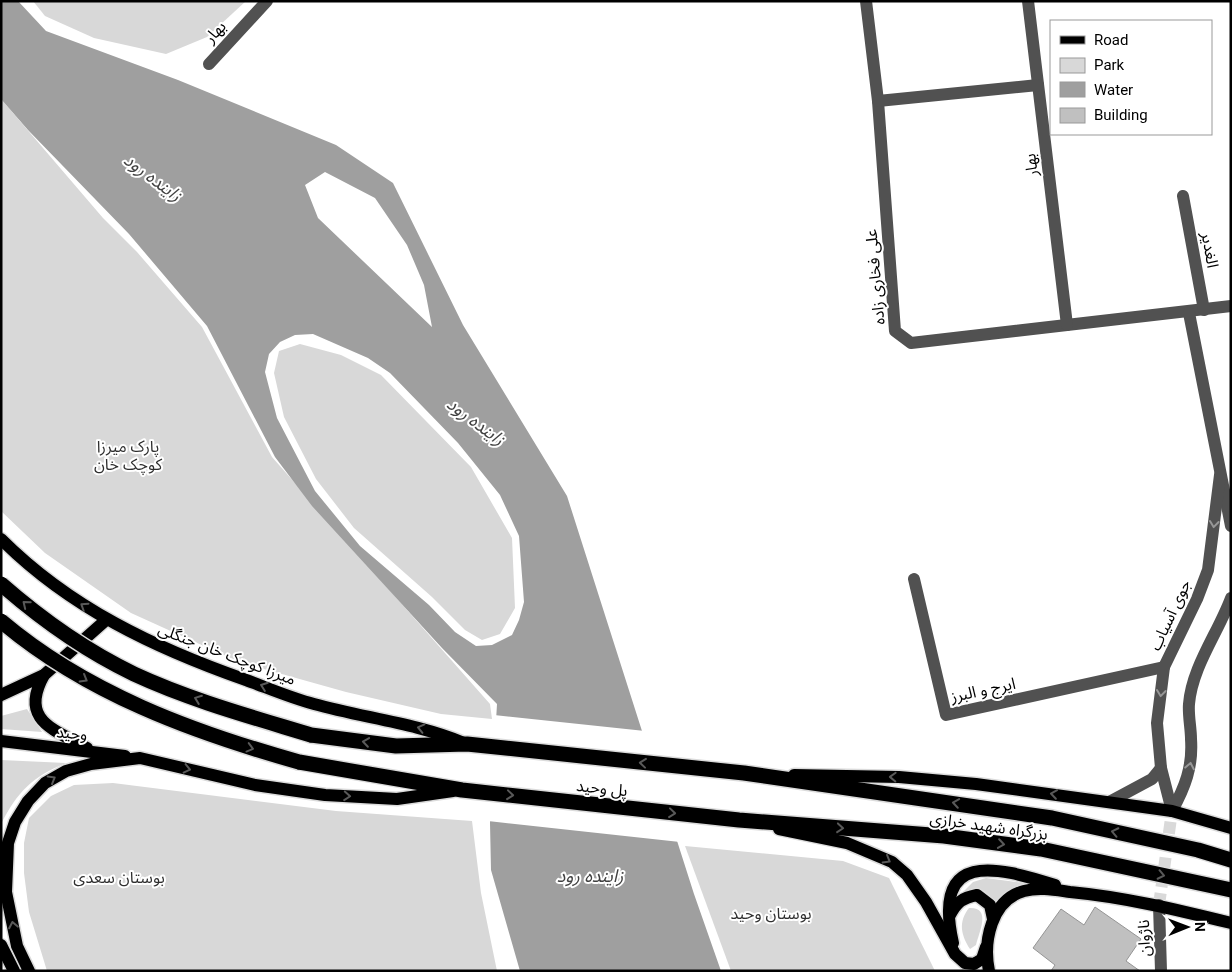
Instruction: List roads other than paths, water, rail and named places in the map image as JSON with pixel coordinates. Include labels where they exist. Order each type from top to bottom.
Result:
[{"type":"highway","name":"پل وحید","points":[[1,584],[80,644],[134,674],[234,712],[311,735],[396,746],[467,744],[744,773]]},
{"type":"highway","name":"پل وحید","points":[[1,621],[21,638],[64,668],[96,686],[176,722],[234,744],[299,762],[462,790],[739,820]]},
{"type":"highway","name":"بزرگراه شهید خرازی","points":[[744,773],[1052,818],[1198,850],[1231,860]]},
{"type":"highway","name":"بزرگراه شهید خرازی","points":[[739,820],[944,836],[1041,849],[1231,890]]},
{"type":"highway","points":[[1198,850],[1231,849]]},
{"type":"main road","name":"میرزا کوچک خان جنگلی","points":[[1,539],[53,585],[106,620],[180,656],[313,704],[438,732],[467,744]]},
{"type":"main road","points":[[1,695],[44,674],[106,620]]},
{"type":"main road","points":[[44,674],[35,698],[38,716],[49,728],[91,750]]},
{"type":"main road","name":"وحید","points":[[1,742],[91,750],[140,758],[255,785],[325,795],[397,799],[462,790]]},
{"type":"main road","points":[[29,971],[17,946],[6,892],[8,843],[15,822],[28,801],[44,783],[66,771],[91,764],[140,758]]},
{"type":"main road","points":[[744,773],[899,777],[976,784],[1111,801],[1172,811],[1231,828]]},
{"type":"main road","points":[[739,820],[847,843],[892,862],[907,875],[926,902],[955,954],[962,971]]},
{"type":"main road","points":[[1081,893],[1026,876],[981,870],[967,873],[956,882],[948,901],[948,917],[955,954],[965,963],[974,964],[982,959],[993,919],[1000,908],[1023,891],[1042,889],[1081,893],[1159,905],[1231,923]]},
{"type":"main road","points":[[948,917],[957,902],[966,897],[977,895],[990,905],[993,919]]},
{"type":"main road","points":[[1,945],[14,971]]},
{"type":"main road","points":[[986,947],[989,971]]},
{"type":"street","name":"بهار","points":[[209,64],[267,1]]},
{"type":"street","name":"علی فخاری زاده","points":[[866,1],[878,101],[895,331],[911,342],[1231,306]]},
{"type":"street","name":"بهار","points":[[1028,1],[1067,325]]},
{"type":"street","points":[[878,101],[1038,85]]},
{"type":"street","name":"الغدیر","points":[[1183,196],[1204,310]]},
{"type":"street","name":"جوی آسیاب","points":[[1189,312],[1225,474],[1231,526]]},
{"type":"street","name":"جوی آسیاب","points":[[1172,811],[1161,768],[1157,723],[1164,667],[1197,599],[1208,570],[1225,474]]},
{"type":"street","name":"ایرج و البرز","points":[[914,579],[946,715],[1164,667]]},
{"type":"street","points":[[1172,811],[1185,785],[1192,762],[1189,704],[1202,657],[1224,618],[1231,598]]},
{"type":"street","points":[[1111,801],[1152,779],[1161,768]]},
{"type":"street","name":"ناژوان","points":[[1159,905],[1161,971]]},
{"type":"water","name":"زاینده رود","points":[[1,1],[18,1],[46,31],[178,80],[336,145],[393,183],[463,325],[567,496],[694,894],[721,971],[520,971],[491,870],[490,823],[497,704],[442,648],[312,506],[275,457],[207,326],[129,234],[28,130],[1,99]],"holes":[[[325,172],[375,198],[407,245],[424,285],[432,327],[318,218],[305,185]],[[313,334],[368,358],[390,373],[458,443],[500,495],[519,536],[524,602],[512,635],[492,645],[476,646],[455,632],[429,605],[360,546],[315,491],[277,418],[265,372],[269,354],[280,342],[295,335]]]},
{"type":"tunnel","points":[[1159,905],[1172,811]]},
{"type":"park label","name":"پارک میرزا کوچک خان","points":[[128,455]]},
{"type":"park label","name":"بوستان سعدی","points":[[119,877]]},
{"type":"park label","name":"بوستان وحید","points":[[771,913]]}]
